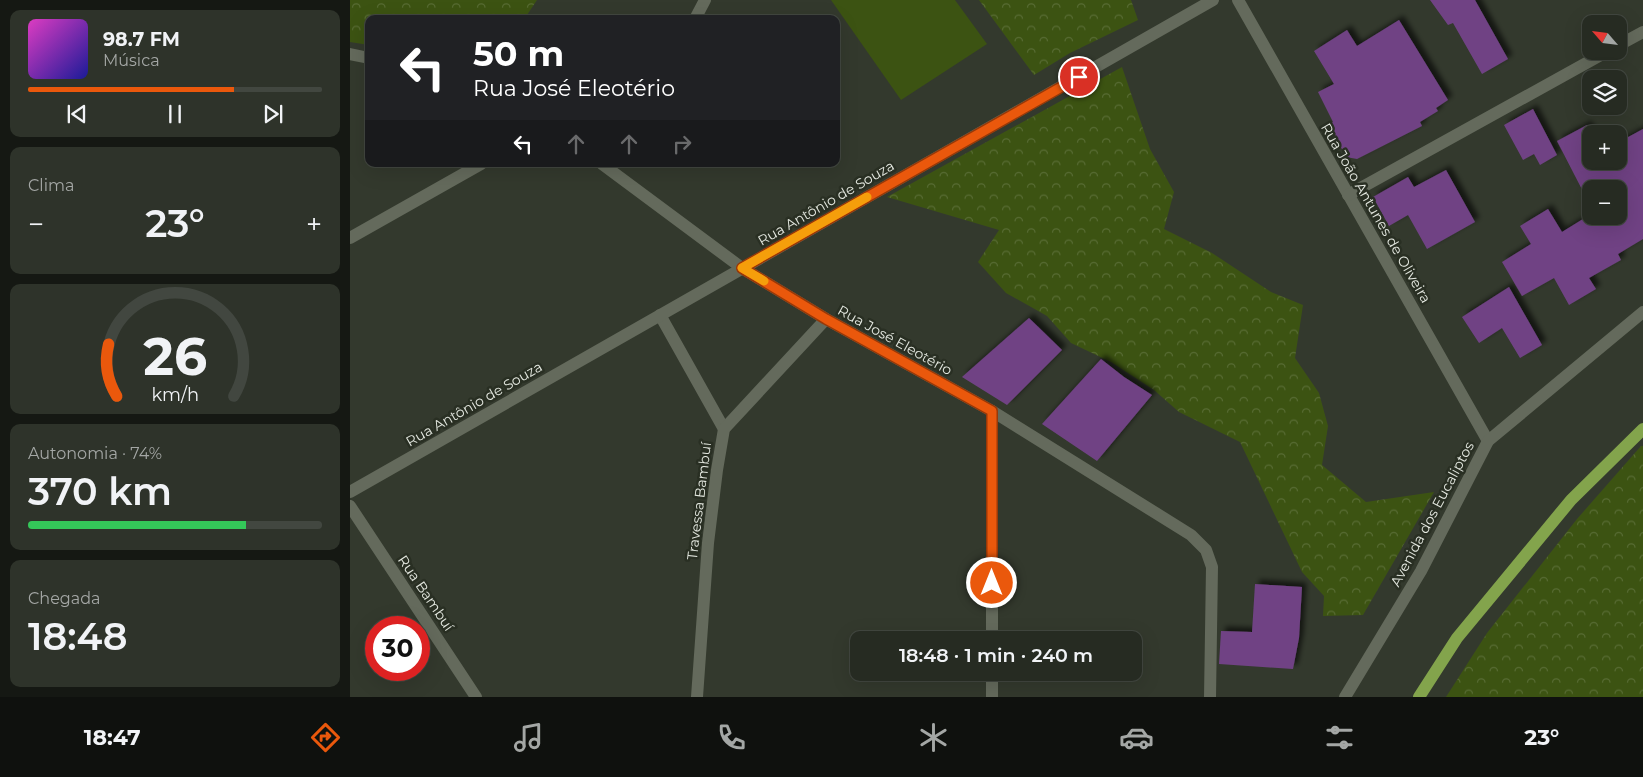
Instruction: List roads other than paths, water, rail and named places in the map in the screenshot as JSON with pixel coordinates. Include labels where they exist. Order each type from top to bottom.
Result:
[{"type":"main road","points":[[1419,697],[1457,638],[1565,507],[1643,429]]},
{"type":"street","points":[[697,15],[705,0]]},
{"type":"street","name":"Rua Antônio de Souza","points":[[350,492],[1213,0]]},
{"type":"street","name":"Rua João Antunes de Oliveira","points":[[1238,0],[1488,441]]},
{"type":"street","points":[[1628,40],[1643,32]]},
{"type":"street","points":[[350,54],[365,57]]},
{"type":"street","points":[[1348,196],[1592,60]]},
{"type":"street","points":[[350,238],[476,167]]},
{"type":"street","name":"Rua José Eleotério","points":[[606,167],[742,268],[826,319],[992,411],[1191,535],[1206,550],[1212,567],[1210,697]]},
{"type":"street","name":"Avenida dos Eucaliptos","points":[[1345,697],[1421,571],[1488,441],[1643,312]]},
{"type":"street","points":[[660,315],[724,429]]},
{"type":"street","name":"Travessa Bambuí","points":[[697,697],[708,543],[724,429],[826,319]]},
{"type":"street","points":[[992,411],[992,631]]},
{"type":"street","name":"Rua Bambuí","points":[[350,506],[476,697]]},
{"type":"street","points":[[992,681],[992,697]]}]
